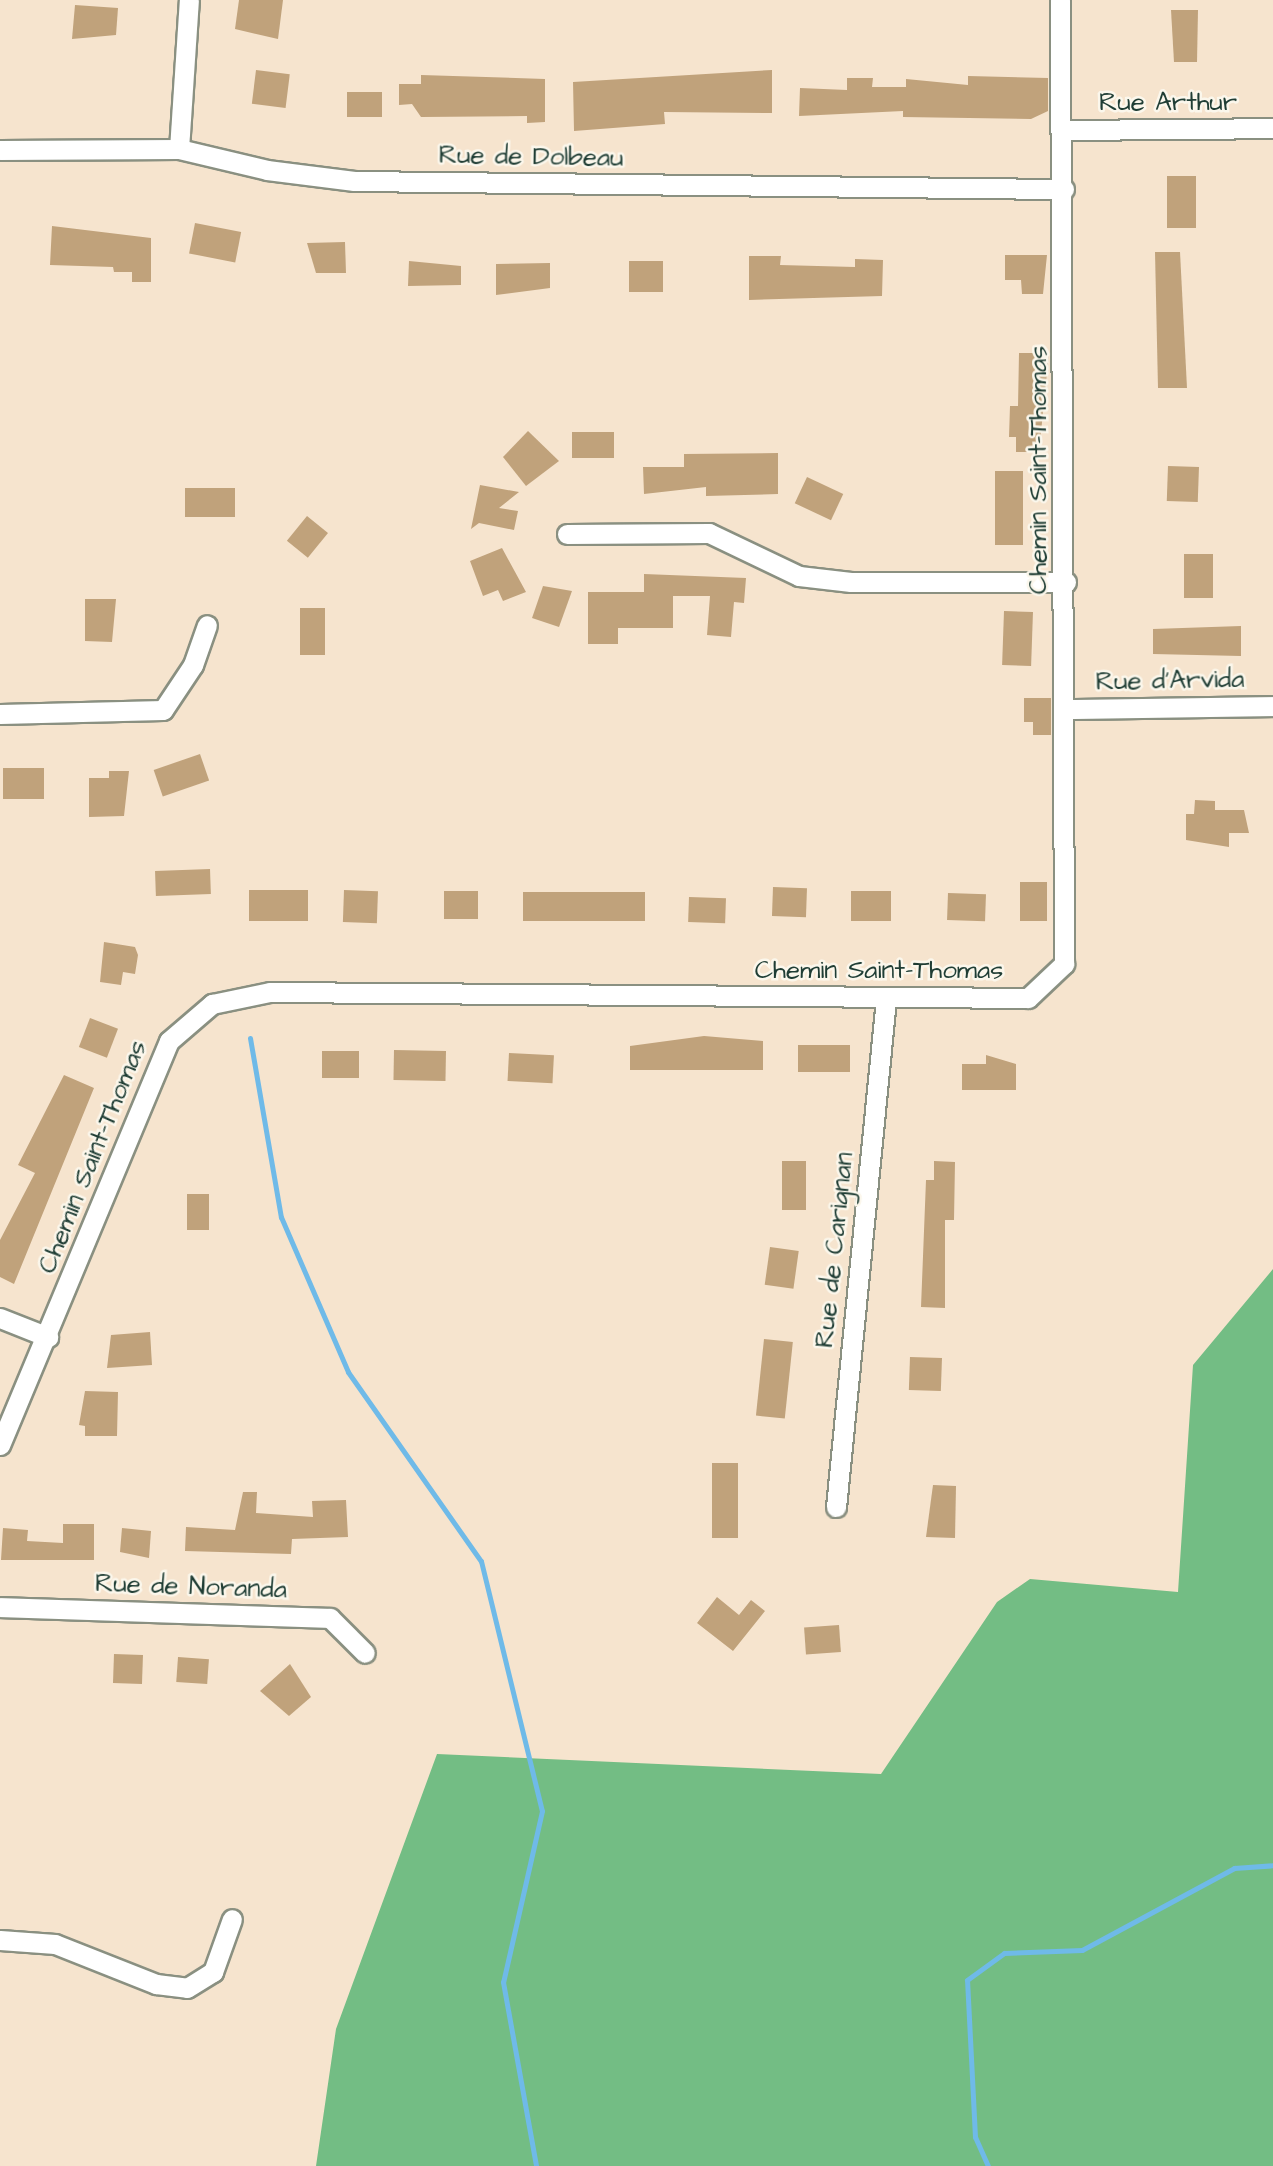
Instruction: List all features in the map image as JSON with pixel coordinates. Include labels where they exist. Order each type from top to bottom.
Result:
[{"type":"street","points":[[179,149],[189,0]]},
{"type":"street","name":"Chemin Saint-Thomas","points":[[0,1445],[48,1337],[169,1041],[212,1004],[270,992],[886,999],[1028,998],[1064,964],[1067,709],[1064,189],[1060,0]]},
{"type":"street","name":"Rue Arthur","points":[[1063,130],[1273,128]]},
{"type":"street","name":"Rue de Dolbeau","points":[[0,150],[179,149],[267,170],[354,181],[1064,189]]},
{"type":"street","points":[[567,534],[709,533],[799,576],[851,582],[1066,582]]},
{"type":"street","points":[[0,714],[163,710],[193,665],[207,625]]},
{"type":"street","name":"Rue d'Arvida","points":[[1067,709],[1273,706]]},
{"type":"street","name":"Rue de Carignan","points":[[836,1507],[886,999]]},
{"type":"street","points":[[0,1318],[48,1337]]},
{"type":"street","name":"Rue de Noranda","points":[[0,1607],[330,1618],[365,1653]]},
{"type":"street","points":[[0,1940],[55,1944],[156,1984],[187,1988],[213,1972],[232,1919]]},
{"type":"green space","points":[[1273,1269],[1273,2166],[316,2166],[336,2029],[437,1754],[881,1774],[997,1602],[1030,1579],[1178,1592],[1193,1365]]},
{"type":"building","points":[[239,0],[283,0],[278,39],[235,29]]},
{"type":"building","points":[[75,5],[118,8],[116,35],[72,39]]},
{"type":"building","points":[[1171,10],[1198,10],[1197,62],[1174,62]]},
{"type":"building","points":[[256,70],[290,74],[286,108],[252,104]]},
{"type":"building","points":[[772,70],[772,113],[664,112],[665,124],[574,131],[573,82]]},
{"type":"building","points":[[421,75],[545,79],[545,122],[527,123],[527,116],[421,117],[412,104],[399,105],[399,84],[421,84]]},
{"type":"building","points":[[968,76],[1048,78],[1048,111],[1031,119],[903,117],[903,111],[799,116],[800,88],[847,90],[847,78],[873,78],[872,87],[906,87],[906,79],[968,85]]},
{"type":"building","points":[[347,92],[382,92],[382,117],[347,117]]},
{"type":"building","points":[[1167,176],[1196,176],[1196,228],[1167,228]]},
{"type":"building","points":[[195,223],[241,232],[235,262],[189,253]]},
{"type":"building","points":[[52,226],[151,238],[151,282],[132,282],[132,272],[114,272],[113,267],[50,265]]},
{"type":"building","points":[[345,242],[346,273],[316,273],[307,243]]},
{"type":"building","points":[[1155,252],[1180,252],[1187,388],[1158,388]]},
{"type":"building","points":[[1005,255],[1047,255],[1043,294],[1022,294],[1021,280],[1005,280]]},
{"type":"building","points":[[749,256],[781,256],[780,265],[855,267],[855,259],[883,260],[882,296],[749,300]]},
{"type":"building","points":[[409,261],[461,266],[461,285],[408,286]]},
{"type":"building","points":[[629,261],[663,261],[663,292],[629,292]]},
{"type":"building","points":[[550,263],[550,288],[496,295],[496,264]]},
{"type":"building","points":[[1019,353],[1049,353],[1039,452],[1016,452],[1016,437],[1009,437],[1010,406],[1018,406]]},
{"type":"building","points":[[528,431],[559,461],[526,486],[503,457]]},
{"type":"building","points":[[572,432],[614,432],[614,458],[572,458]]},
{"type":"building","points":[[778,453],[778,494],[706,496],[706,487],[644,494],[643,467],[684,467],[684,454]]},
{"type":"building","points":[[1168,466],[1199,467],[1198,502],[1167,501]]},
{"type":"building","points":[[995,471],[1023,471],[1023,545],[995,545]]},
{"type":"building","points":[[807,477],[843,494],[831,520],[795,503]]},
{"type":"building","points":[[480,485],[519,492],[499,508],[518,511],[514,530],[479,523],[471,529]]},
{"type":"building","points":[[185,488],[235,488],[235,517],[185,517]]},
{"type":"building","points":[[307,516],[328,533],[308,558],[287,541]]},
{"type":"building","points":[[502,548],[526,592],[503,601],[498,590],[483,596],[470,561]]},
{"type":"building","points":[[1184,554],[1213,554],[1213,598],[1184,598]]},
{"type":"building","points":[[644,574],[746,578],[744,603],[734,602],[731,637],[707,635],[710,596],[673,596],[673,628],[618,628],[618,644],[588,644],[588,592],[644,592]]},
{"type":"building","points":[[543,586],[572,591],[559,627],[532,618]]},
{"type":"building","points":[[85,599],[116,599],[112,642],[85,641]]},
{"type":"building","points":[[300,608],[325,608],[325,655],[300,655]]},
{"type":"building","points":[[1004,611],[1033,612],[1031,666],[1002,665]]},
{"type":"building","points":[[1241,626],[1241,656],[1153,654],[1153,629]]},
{"type":"building","points":[[1024,698],[1051,698],[1051,735],[1033,735],[1033,722],[1024,722]]},
{"type":"building","points":[[200,754],[209,780],[163,796],[154,770]]},
{"type":"building","points":[[3,768],[44,768],[44,799],[3,799]]},
{"type":"building","points":[[109,771],[129,771],[124,816],[89,817],[89,778],[109,778]]},
{"type":"building","points":[[1195,800],[1215,801],[1215,810],[1244,810],[1249,833],[1229,833],[1229,847],[1186,840],[1186,814],[1194,814]]},
{"type":"building","points":[[210,869],[211,894],[156,896],[155,871]]},
{"type":"building","points":[[1020,882],[1047,882],[1047,921],[1020,921]]},
{"type":"building","points":[[773,887],[807,888],[806,917],[772,916]]},
{"type":"building","points":[[249,890],[308,890],[308,921],[249,921]]},
{"type":"building","points":[[344,890],[378,891],[377,923],[343,922]]},
{"type":"building","points":[[444,891],[478,891],[478,919],[444,919]]},
{"type":"building","points":[[851,891],[891,891],[891,921],[851,921]]},
{"type":"building","points":[[523,892],[645,892],[645,921],[523,921]]},
{"type":"building","points":[[948,893],[986,894],[985,921],[947,920]]},
{"type":"building","points":[[689,897],[726,898],[725,923],[688,922]]},
{"type":"building","points":[[104,942],[135,947],[138,955],[135,974],[123,972],[121,985],[100,982]]},
{"type":"building","points":[[90,1018],[118,1029],[107,1058],[79,1047]]},
{"type":"building","points":[[704,1036],[763,1041],[763,1070],[630,1070],[630,1046]]},
{"type":"building","points":[[798,1045],[850,1045],[850,1072],[798,1072]]},
{"type":"building","points":[[394,1050],[446,1051],[445,1081],[393,1080]]},
{"type":"building","points":[[322,1051],[359,1051],[359,1078],[322,1078]]},
{"type":"building","points":[[509,1053],[554,1055],[552,1083],[508,1081]]},
{"type":"building","points":[[986,1055],[1016,1064],[1016,1090],[962,1090],[962,1064],[986,1064]]},
{"type":"building","points":[[64,1075],[94,1088],[14,1284],[0,1277],[0,1240],[35,1173],[18,1165]]},
{"type":"building","points":[[782,1161],[806,1161],[806,1210],[782,1210]]},
{"type":"building","points":[[934,1161],[955,1162],[954,1220],[945,1220],[945,1308],[921,1307],[926,1180],[934,1180]]},
{"type":"building","points":[[187,1194],[209,1194],[209,1230],[187,1230]]},
{"type":"building","points":[[770,1247],[799,1251],[793,1289],[765,1285]]},
{"type":"building","points":[[150,1332],[152,1365],[107,1368],[111,1335]]},
{"type":"building","points":[[764,1339],[793,1342],[785,1419],[756,1416]]},
{"type":"building","points":[[910,1357],[942,1358],[941,1391],[909,1390]]},
{"type":"building","points":[[85,1391],[118,1392],[117,1436],[85,1436],[85,1426],[79,1425]]},
{"type":"building","points":[[712,1463],[738,1463],[738,1538],[712,1538]]},
{"type":"building","points":[[933,1485],[956,1486],[955,1538],[926,1537]]},
{"type":"building","points":[[243,1492],[257,1492],[256,1513],[313,1517],[312,1501],[346,1500],[348,1537],[292,1539],[291,1554],[185,1551],[186,1527],[235,1530]]},
{"type":"building","points":[[63,1524],[94,1524],[94,1560],[1,1560],[3,1528],[28,1530],[27,1541],[63,1543]]},
{"type":"building","points":[[122,1528],[151,1531],[149,1558],[120,1552]]},
{"type":"building","points":[[717,1597],[739,1615],[751,1600],[765,1611],[733,1651],[697,1623]]},
{"type":"building","points":[[839,1625],[841,1652],[806,1654],[804,1627]]},
{"type":"building","points":[[114,1654],[143,1655],[142,1684],[113,1683]]},
{"type":"building","points":[[178,1657],[209,1659],[207,1684],[176,1682]]},
{"type":"building","points":[[290,1664],[311,1697],[289,1716],[260,1691]]},
{"type":"waterway","points":[[250,1038],[281,1217],[348,1372],[481,1561],[542,1811],[503,1982],[536,2166]]},
{"type":"waterway","points":[[988,2166],[975,2137],[967,1980],[1004,1953],[1082,1950],[1234,1868],[1273,1865]]}]
